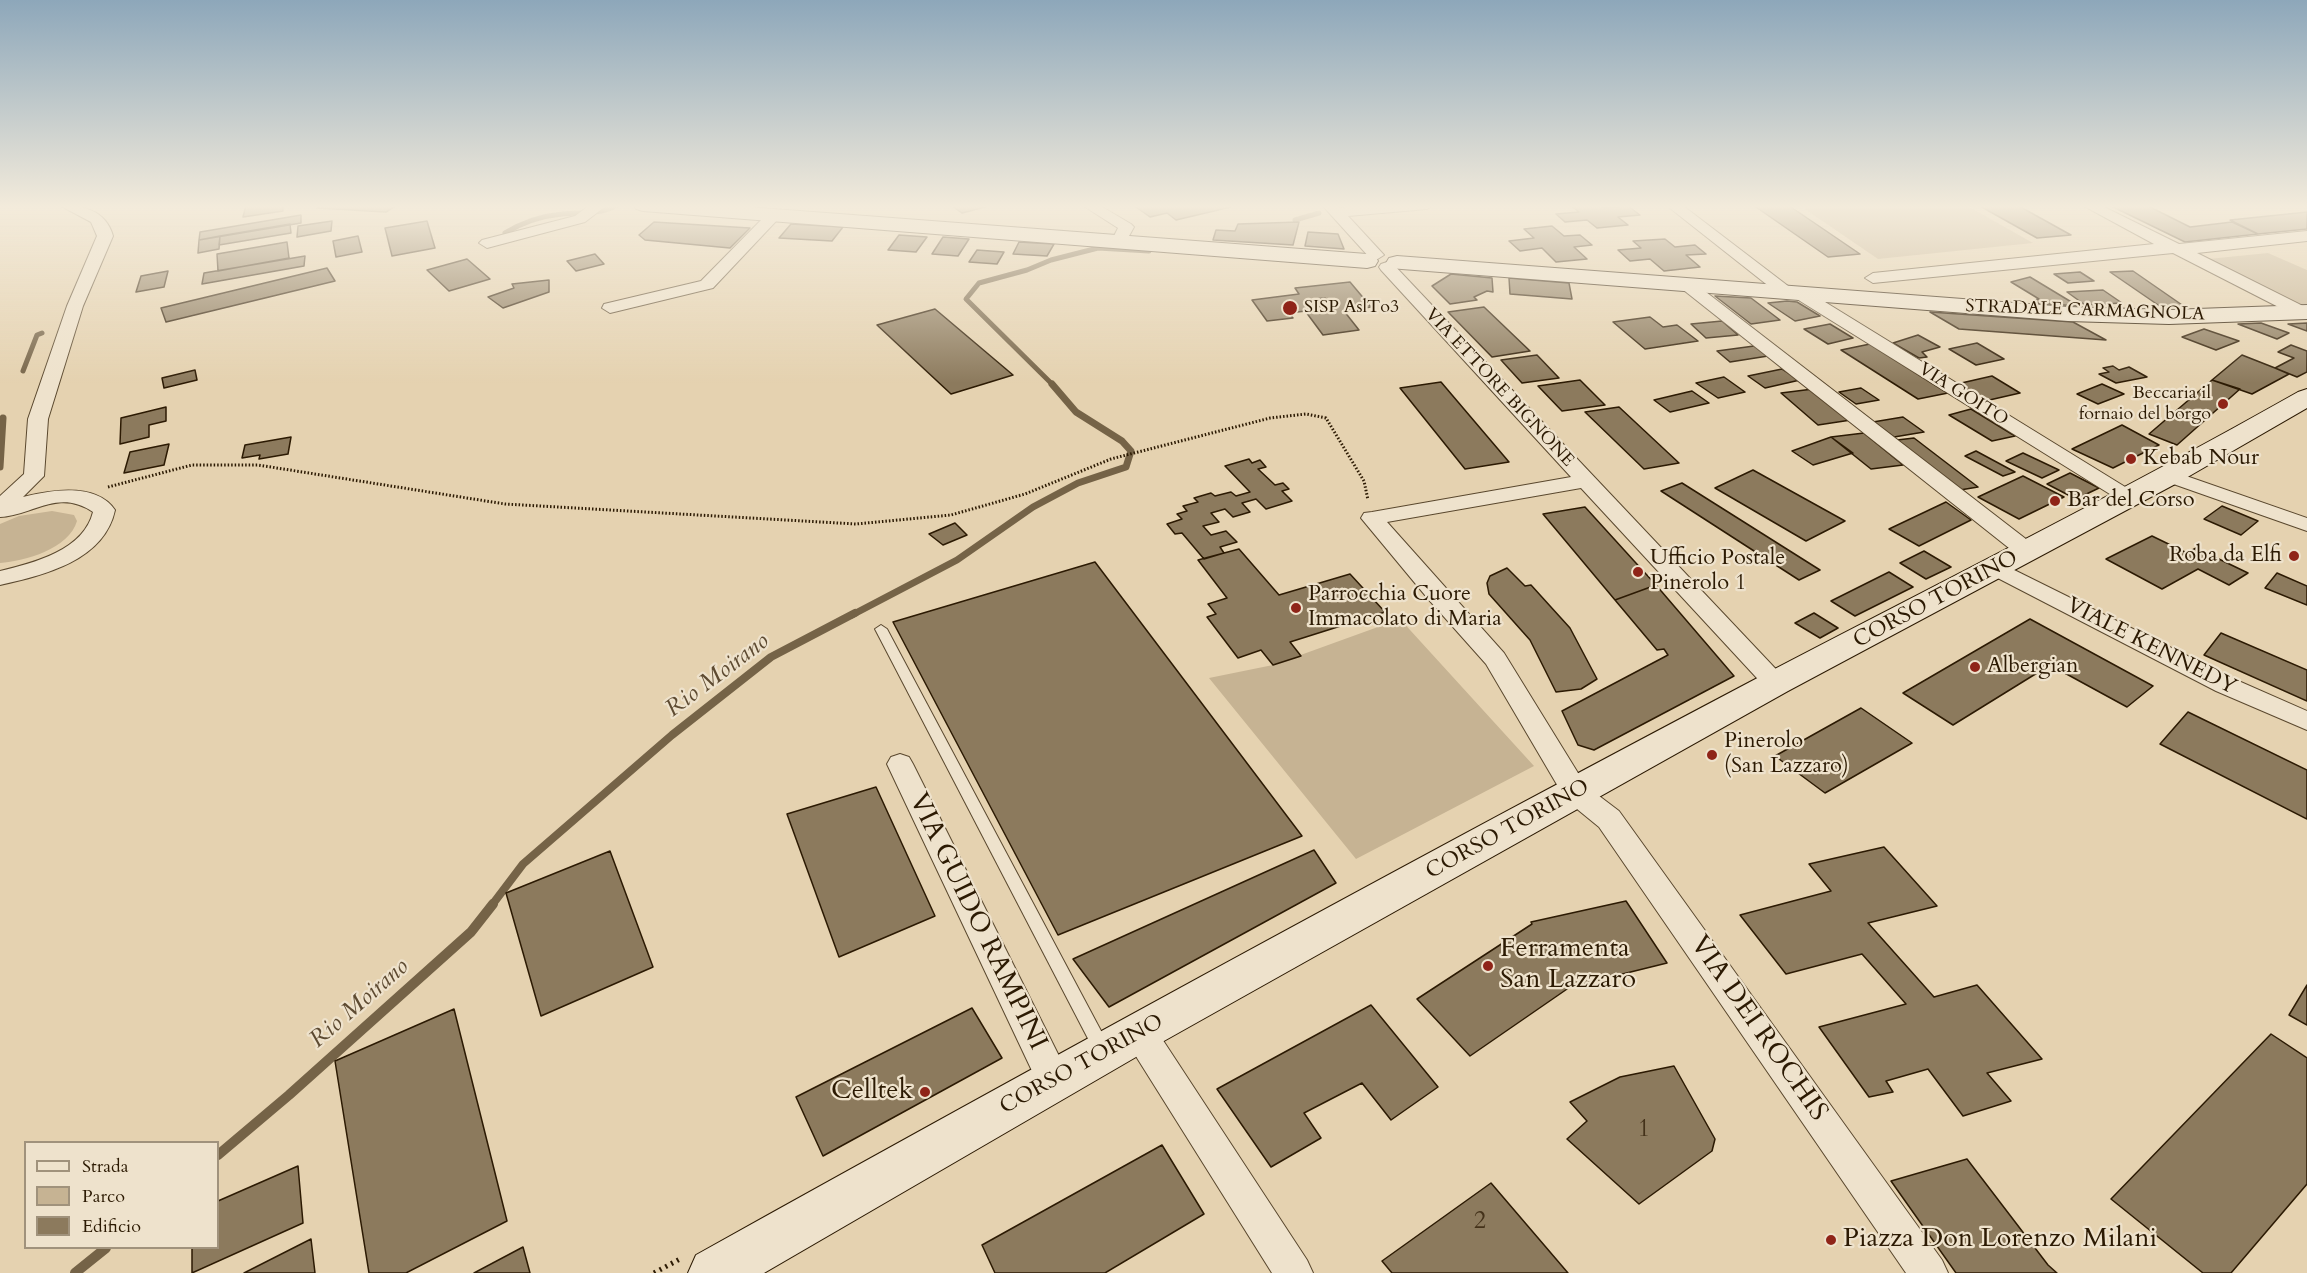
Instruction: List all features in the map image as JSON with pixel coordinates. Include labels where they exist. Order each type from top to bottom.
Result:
[{"type":"main road","name":"STRADALE CARMAGNOLA","points":[[1425,264],[2108,316],[2226,316],[2305,312]]},
{"type":"main road","name":"CORSO TORINO","points":[[714,1273],[1121,1042],[1776,683],[2169,476],[2307,397]]},
{"type":"street","points":[[0,507],[34,476],[38,419],[72,315],[93,264]]},
{"type":"street","points":[[610,308],[707,285],[726,264]]},
{"type":"street","name":"VIA ETTORE BIGNONE","points":[[1385,264],[1776,683]]},
{"type":"street","name":"VIA GOITO","points":[[1753,264],[1792,293],[2128,497]]},
{"type":"street","points":[[1873,278],[2003,264]]},
{"type":"street","points":[[2208,264],[2305,312]]},
{"type":"street","points":[[1687,285],[2027,551]]},
{"type":"street","points":[[0,578],[52,562],[77,549],[95,535],[104,522],[104,510],[95,502],[52,489],[34,476]]},
{"type":"street","points":[[2169,476],[2307,525]]},
{"type":"street","name":"VIA ETTORE BIGNONE","points":[[1372,518],[1586,481]]},
{"type":"street","points":[[0,512],[35,501],[79,498]]},
{"type":"street","name":"VIA DEI ROCHIS","points":[[1372,518],[1495,659],[1576,793],[1608,819],[1929,1273]]},
{"type":"street","name":"VIALE KENNEDY","points":[[1996,568],[2225,686],[2307,721]]},
{"type":"street","name":"VIA GUIDO RAMPINI","points":[[900,764],[1054,1081]]},
{"type":"street","points":[[1121,1042],[1294,1273]]},
{"type":"lane","points":[[881,629],[1121,1042]]},
{"type":"path","points":[[79,498],[124,481],[192,465],[258,465],[505,504],[856,524],[951,515],[1025,494],[1121,457],[1270,418],[1306,414],[1326,418],[1364,481],[1372,518]]},
{"type":"green space","points":[[2219,264],[2294,264],[2307,270],[2307,305],[2300,305]]},
{"type":"green space","points":[[52,511],[74,515],[77,521],[65,539],[45,552],[21,560],[0,563],[0,524],[19,516]]},
{"type":"green space","points":[[1400,619],[1534,766],[1356,859],[1209,678],[1273,665]]},
{"type":"building","points":[[218,264],[254,264],[218,271]]},
{"type":"building","points":[[255,264],[304,264],[202,284],[204,273]]},
{"type":"building","points":[[447,264],[473,264],[490,279],[449,291],[427,270]]},
{"type":"building","points":[[570,264],[602,264],[576,271]]},
{"type":"building","points":[[1656,264],[1697,264],[1700,267],[1664,271]]},
{"type":"building","points":[[327,268],[335,281],[166,322],[161,308]]},
{"type":"building","points":[[168,271],[164,287],[136,292],[141,276]]},
{"type":"building","points":[[2133,271],[2185,307],[2161,307],[2110,272]]},
{"type":"building","points":[[2080,272],[2094,281],[2068,283],[2054,274]]},
{"type":"building","points":[[1451,274],[1492,278],[1493,292],[1487,291],[1474,297],[1477,300],[1450,304],[1432,286]]},
{"type":"building","points":[[2030,277],[2078,306],[2035,303],[2034,300],[2039,299],[2011,282]]},
{"type":"building","points":[[1509,278],[1569,283],[1572,299],[1510,294]]},
{"type":"building","points":[[549,280],[549,292],[503,308],[488,297],[514,288],[512,284]]},
{"type":"building","name":"SISP AslTo3","points":[[1350,282],[1371,307],[1344,311],[1359,330],[1323,335],[1306,312],[1334,309],[1325,298],[1315,299],[1322,309],[1289,313],[1293,318],[1267,321],[1252,300],[1299,294],[1295,288]]},
{"type":"building","points":[[2103,290],[2122,303],[2085,305],[2067,292]]},
{"type":"building","points":[[1715,296],[1751,298],[1780,320],[1751,324]]},
{"type":"building","points":[[1797,302],[1820,316],[1795,321],[1768,303]]},
{"type":"building","points":[[1484,307],[1530,351],[1492,357],[1448,312]]},
{"type":"building","points":[[935,309],[1013,375],[951,394],[877,325]]},
{"type":"building","points":[[1930,312],[2073,322],[2106,340],[1959,329]]},
{"type":"building","points":[[1650,317],[1663,327],[1677,325],[1698,341],[1645,349],[1613,322]]},
{"type":"building","points":[[1722,321],[1738,335],[1706,338],[1691,324]]},
{"type":"building","points":[[2261,323],[2289,333],[2277,339],[2238,324]]},
{"type":"building","points":[[2307,323],[2307,331],[2288,324]]},
{"type":"building","points":[[1830,324],[1853,338],[1828,344],[1804,329]]},
{"type":"building","points":[[2204,329],[2239,341],[2216,350],[2182,337]]},
{"type":"building","points":[[1918,335],[1940,347],[1922,352],[1927,357],[1919,358],[1893,343]]},
{"type":"building","points":[[1977,343],[2004,359],[1976,365],[1949,349]]},
{"type":"building","points":[[1870,344],[1948,393],[1918,399],[1841,350]]},
{"type":"building","points":[[2291,345],[2307,351],[2307,372],[2297,377],[2275,368],[2294,358],[2278,352]]},
{"type":"building","points":[[1754,346],[1768,356],[1730,362],[1717,351]]},
{"type":"building","points":[[1537,355],[1559,378],[1522,383],[1501,360]]},
{"type":"building","points":[[2242,355],[2289,374],[2252,394],[2212,380]]},
{"type":"building","points":[[2113,366],[2119,370],[2129,367],[2147,377],[2116,383],[2099,374],[2109,372],[2103,368]]},
{"type":"building","points":[[1782,369],[1800,380],[1765,388],[1748,376]]},
{"type":"building","points":[[195,370],[197,380],[164,388],[162,378]]},
{"type":"building","points":[[1992,376],[2020,393],[1985,401],[1957,384]]},
{"type":"building","points":[[1724,377],[1745,392],[1718,398],[1696,383]]},
{"type":"building","points":[[1580,380],[1605,405],[1562,411],[1538,386]]},
{"type":"building","points":[[2212,380],[2240,389],[2177,445],[2149,434]]},
{"type":"building","points":[[1441,382],[1509,462],[1465,469],[1400,388]]},
{"type":"building","points":[[2102,384],[2124,394],[2098,404],[2077,394]]},
{"type":"building","points":[[1861,388],[1879,400],[1856,404],[1839,392]]},
{"type":"building","points":[[1813,389],[1851,420],[1818,425],[1781,393]]},
{"type":"building","points":[[1692,391],[1709,403],[1670,412],[1654,400]]},
{"type":"building","points":[[166,407],[166,421],[149,425],[149,437],[120,444],[121,418]]},
{"type":"building","points":[[1619,407],[1679,463],[1644,469],[1585,412]]},
{"type":"building","points":[[1971,409],[2015,436],[1992,441],[1949,415]]},
{"type":"building","points":[[1903,417],[1924,432],[1894,437],[1873,422]]},
{"type":"building","points":[[2122,425],[2159,445],[2113,468],[2072,449]]},
{"type":"building","points":[[1864,433],[1903,465],[1871,469],[1831,437]]},
{"type":"building","points":[[291,437],[288,454],[259,459],[260,455],[242,458],[245,445]]},
{"type":"building","points":[[1831,437],[1853,453],[1813,465],[1792,451]]},
{"type":"building","points":[[1914,438],[1978,487],[1960,490],[1897,440]]},
{"type":"building","points":[[169,444],[164,465],[124,473],[130,452]]},
{"type":"building","points":[[1976,451],[2015,472],[2003,476],[1965,456]]},
{"type":"building","points":[[2023,453],[2059,470],[2042,478],[2006,461]]},
{"type":"building","points":[[1249,459],[1252,463],[1260,460],[1266,467],[1258,469],[1275,485],[1283,483],[1289,489],[1282,491],[1292,501],[1266,509],[1256,499],[1242,503],[1250,512],[1233,517],[1225,509],[1211,513],[1219,522],[1203,526],[1211,535],[1226,531],[1237,542],[1220,547],[1224,553],[1204,559],[1182,533],[1175,534],[1167,524],[1182,519],[1177,514],[1187,511],[1183,506],[1198,502],[1194,498],[1211,493],[1215,496],[1231,492],[1236,496],[1250,492],[1225,466]]},
{"type":"building","points":[[1753,470],[1845,521],[1806,541],[1715,488]]},
{"type":"building","points":[[2070,473],[2099,488],[2076,499],[2047,484]]},
{"type":"building","points":[[2023,476],[2064,497],[2019,519],[1978,497]]},
{"type":"building","points":[[1682,483],[1820,570],[1799,580],[1661,491]]},
{"type":"building","points":[[1946,502],[1971,520],[1919,546],[1889,529]]},
{"type":"building","points":[[2222,506],[2258,521],[2241,535],[2204,519]]},
{"type":"building","points":[[1585,507],[1656,585],[1615,600],[1543,514]]},
{"type":"building","points":[[955,523],[967,535],[943,545],[929,534]]},
{"type":"building","points":[[2152,536],[2187,553],[2196,548],[2248,573],[2229,585],[2198,569],[2162,589],[2106,559]]},
{"type":"building","name":"Parrocchia Cuore Immacolato di Maria","points":[[1239,549],[1279,595],[1350,574],[1385,612],[1290,642],[1301,656],[1273,665],[1261,650],[1238,658],[1207,617],[1216,614],[1208,604],[1227,598],[1198,560]]},
{"type":"building","points":[[1924,551],[1951,567],[1926,579],[1900,563]]},
{"type":"building","points":[[1095,562],[1302,836],[1058,935],[893,622]]},
{"type":"building","points":[[1507,568],[1525,586],[1531,585],[1570,628],[1597,679],[1581,689],[1556,692],[1530,640],[1489,594],[1487,583],[1490,576]]},
{"type":"building","points":[[1889,572],[1913,587],[1855,616],[1831,601]]},
{"type":"building","points":[[2277,573],[2307,586],[2307,605],[2265,588]]},
{"type":"building","points":[[1656,585],[1734,676],[1594,750],[1578,745],[1562,711],[1668,655],[1664,649],[1657,650],[1615,600]]},
{"type":"building","points":[[1814,613],[1838,628],[1820,638],[1795,623]]},
{"type":"building","points":[[2030,619],[2153,686],[2127,707],[2050,665],[1953,725],[1903,693]]},
{"type":"building","points":[[2221,633],[2307,670],[2307,701],[2204,655]]},
{"type":"building","points":[[1861,708],[1912,743],[1825,793],[1775,756]]},
{"type":"building","points":[[2188,712],[2307,770],[2307,819],[2160,744]]},
{"type":"building","points":[[876,787],[935,916],[839,957],[787,814]]},
{"type":"building","points":[[1884,847],[1937,906],[1868,923],[1934,997],[1977,985],[2042,1059],[1987,1073],[2011,1101],[1963,1116],[1928,1069],[1886,1081],[1893,1092],[1869,1097],[1819,1027],[1906,1004],[1862,954],[1786,974],[1740,915],[1831,891],[1809,864]]},
{"type":"building","points":[[1314,850],[1336,883],[1109,1007],[1073,959]]},
{"type":"building","points":[[610,851],[653,967],[541,1016],[506,893]]},
{"type":"building","points":[[1626,901],[1667,963],[1570,987],[1470,1056],[1417,999],[1532,924],[1531,922]]},
{"type":"building","points":[[2307,985],[2307,1025],[2289,1015]]},
{"type":"building","points":[[1371,1005],[1438,1087],[1391,1120],[1362,1083],[1304,1113],[1321,1138],[1271,1167],[1217,1089]]},
{"type":"building","points":[[972,1008],[1002,1058],[823,1156],[796,1097]]},
{"type":"building","points":[[454,1009],[507,1221],[406,1273],[369,1273],[335,1061]]},
{"type":"building","points":[[2271,1034],[2307,1058],[2307,1184],[2231,1273],[2203,1273],[2111,1199]]},
{"type":"building","points":[[1674,1066],[1715,1139],[1712,1151],[1639,1204],[1567,1139],[1587,1121],[1570,1102],[1620,1077]]},
{"type":"building","points":[[1162,1145],[1204,1214],[1105,1273],[995,1273],[982,1245]]},
{"type":"building","points":[[1967,1159],[2048,1265],[2057,1273],[1956,1273],[1891,1181]]},
{"type":"building","points":[[298,1166],[303,1223],[192,1273],[192,1249],[219,1249],[219,1201]]},
{"type":"building","points":[[1491,1183],[1568,1273],[1392,1273],[1382,1261]]},
{"type":"building","points":[[311,1239],[315,1273],[244,1273]]},
{"type":"building","points":[[523,1247],[530,1273],[474,1273]]},
{"type":"waterway","points":[[1040,264],[979,283],[966,299],[1052,384]]},
{"type":"waterway","name":"Rio Moirano","points":[[23,371],[37,335],[42,333]]},
{"type":"waterway","name":"Rio Moirano","points":[[852,615],[957,560],[1033,507],[1078,483],[1126,467],[1131,451],[1122,441],[1076,412],[1052,384]]},
{"type":"waterway","name":"Rio Moirano","points":[[0,467],[3,418]]},
{"type":"waterway","name":"Rio Moirano","points":[[492,905],[523,864],[672,735],[771,657],[855,613]]},
{"type":"waterway","name":"Rio Moirano","points":[[219,1154],[289,1095],[471,932],[493,904]]},
{"type":"waterway","name":"Rio Moirano","points":[[75,1273],[105,1249]]},
{"type":"place","name":"SISP AslTo3","points":[[1290,308]]},
{"type":"place","name":"Beccaria il fornaio del borgo","points":[[2223,404]]},
{"type":"place","name":"Kebab Nour","points":[[2131,459]]},
{"type":"place","name":"Bar del Corso","points":[[2055,501]]},
{"type":"place","name":"Roba da Elfi","points":[[2294,556]]},
{"type":"place","name":"Ufficio Postale Pinerolo 1","points":[[1638,572]]},
{"type":"place","name":"Parrocchia Cuore Immacolato di Maria","points":[[1296,608]]},
{"type":"place","name":"Albergian","points":[[1975,667]]},
{"type":"place","name":"Pinerolo (San Lazzaro)","points":[[1712,755]]},
{"type":"place","name":"Ferramenta San Lazzaro","points":[[1488,966]]},
{"type":"place","name":"Celltek","points":[[925,1092]]},
{"type":"place","name":"Piazza Don Lorenzo Milani","points":[[1831,1240]]}]
